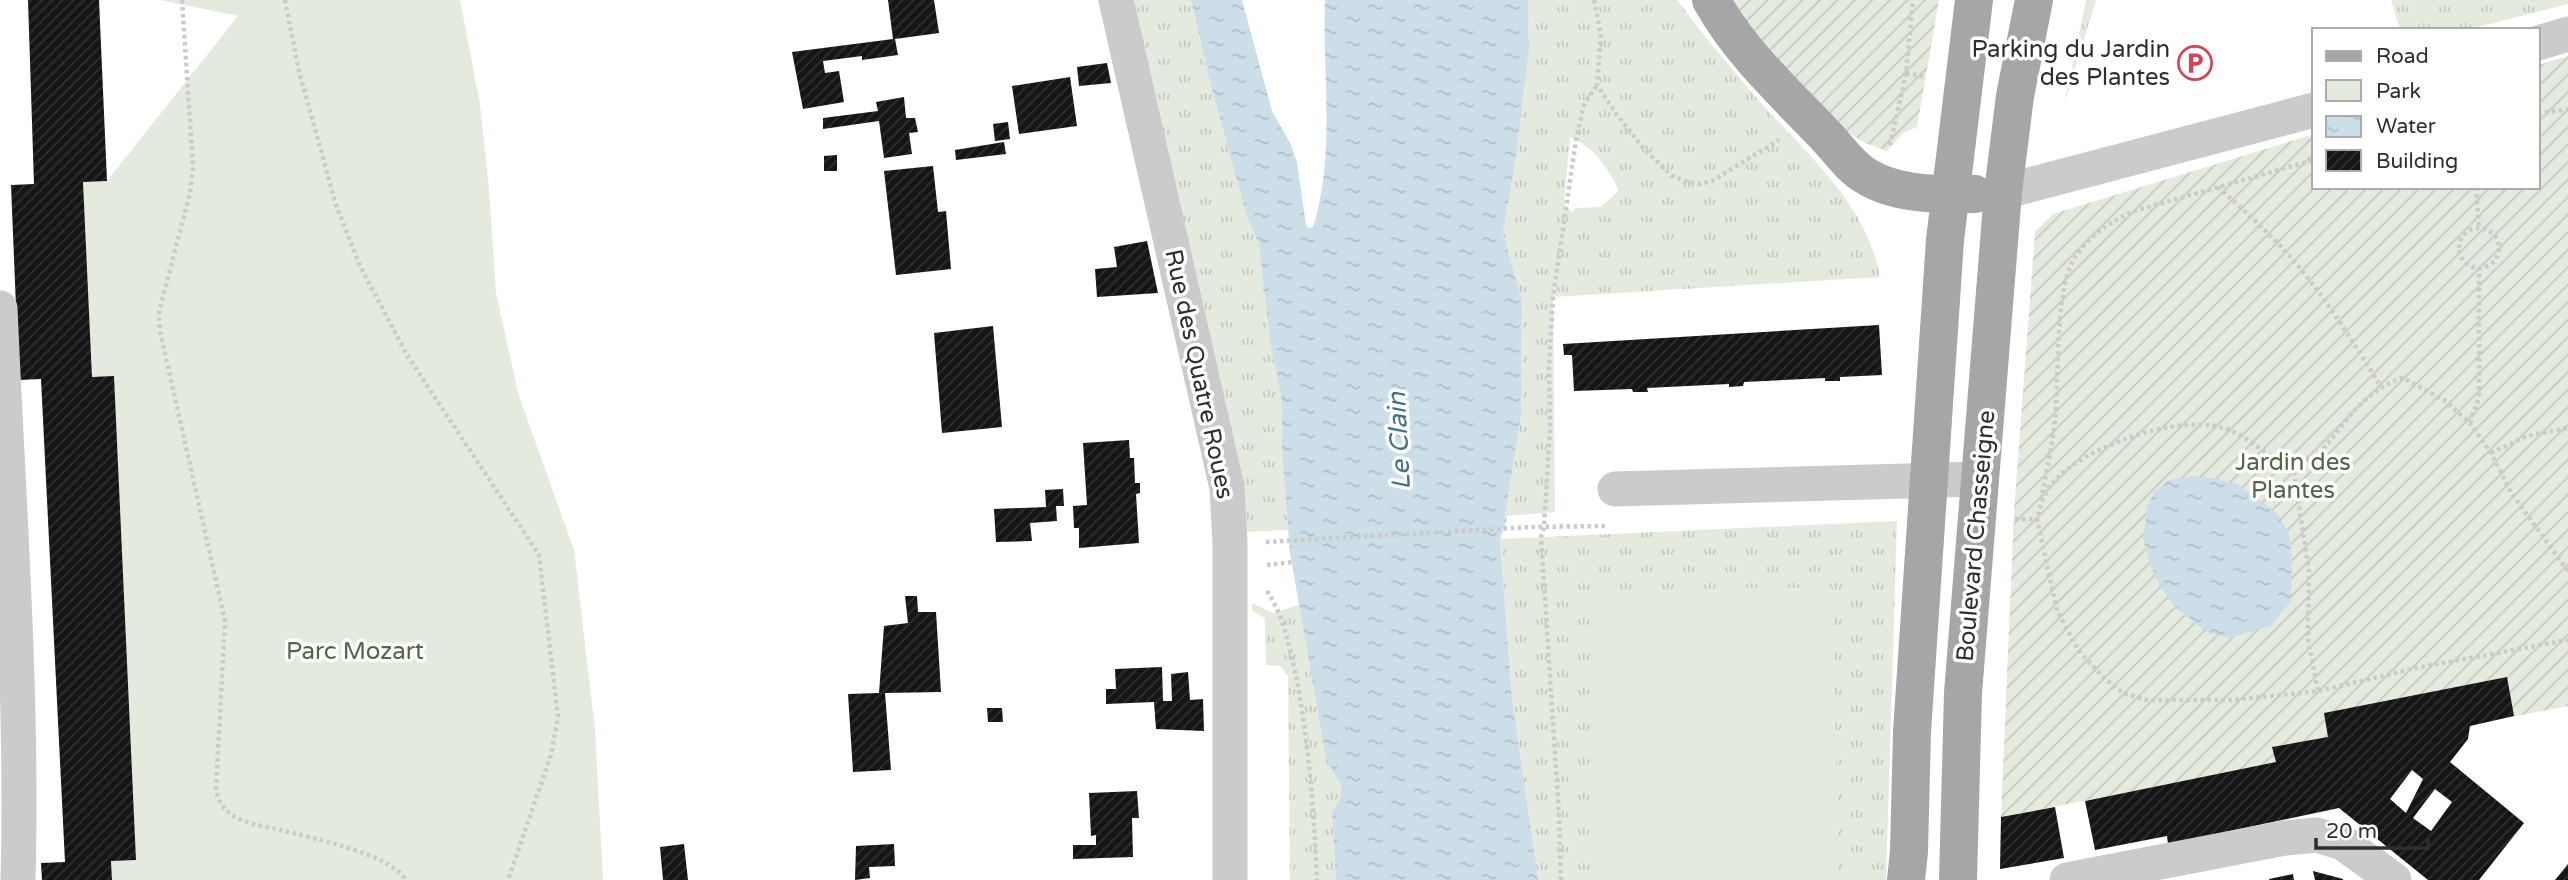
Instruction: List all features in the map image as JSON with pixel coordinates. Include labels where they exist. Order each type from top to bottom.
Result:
[{"type":"main road","points":[[1711,0],[1738,42],[1766,75],[1865,176],[1895,188],[1950,195],[2003,192]]},
{"type":"main road","name":"Boulevard Chasseigne","points":[[1906,880],[1912,732],[1928,481],[1950,195],[1974,0]]},
{"type":"main road","name":"Boulevard Chasseigne","points":[[1958,880],[1963,693],[2003,192],[2015,96],[2034,0]]},
{"type":"street","name":"Rue des Quatre Roues","points":[[1116,0],[1227,488],[1230,543],[1230,880]]},
{"type":"street","points":[[2540,42],[2568,34]]},
{"type":"street","points":[[2003,192],[2312,111]]},
{"type":"street","points":[[0,307],[10,813],[18,880]]},
{"type":"street","points":[[1615,489],[1981,479]]},
{"type":"street","points":[[2067,880],[2285,838],[2317,835],[2343,843],[2394,880]]},
{"type":"path","points":[[182,0],[193,167],[190,193],[159,313],[159,322],[225,621],[215,790],[218,802],[236,817],[254,826],[277,829],[384,860],[401,872],[406,880]]},
{"type":"path","points":[[285,0],[299,71],[336,205],[360,266],[407,355],[539,555],[558,717],[551,755],[508,880]]},
{"type":"path","points":[[1561,880],[1541,537],[1550,430],[1549,365],[1553,296],[1576,140],[1584,105],[1597,85],[1601,35],[1594,0]]},
{"type":"path","points":[[1865,176],[1885,157],[1893,139],[1906,73],[1913,0]]},
{"type":"path","points":[[1597,85],[1617,115],[1656,163],[1672,176],[1688,182],[1699,184],[1712,181],[1780,139]]},
{"type":"path","points":[[2540,114],[2568,109]]},
{"type":"path","points":[[2312,161],[2134,211],[2097,231],[2071,262],[2063,291],[2055,422],[2037,519],[2057,611],[2079,651],[2101,675],[2123,692],[2146,701],[2234,701],[2318,691],[2421,667],[2568,640]]},
{"type":"path","points":[[2218,187],[2257,222],[2298,266],[2328,306],[2381,387]]},
{"type":"path","points":[[2476,189],[2479,228]]},
{"type":"path","points":[[2479,228],[2491,231],[2500,244],[2494,262],[2479,268],[2465,263],[2459,246],[2463,235],[2479,228]]},
{"type":"path","points":[[2470,423],[2479,397],[2479,268]]},
{"type":"path","points":[[2040,505],[2051,485],[2071,466],[2128,438],[2157,429],[2201,425],[2224,428],[2283,464],[2305,463],[2334,438],[2353,411],[2381,387],[2403,378],[2444,400],[2470,423],[2491,453],[2512,494],[2568,571]]},
{"type":"path","points":[[2491,453],[2527,436],[2568,428]]},
{"type":"path","points":[[2293,465],[2309,572],[2308,639],[2318,691]]},
{"type":"path","points":[[1289,541],[1531,527]]},
{"type":"path","points":[[1266,565],[1293,562]]},
{"type":"path","points":[[1266,589],[1279,610],[1288,639],[1305,723],[1317,880]]},
{"type":"green space","name":"Parc Mozart","points":[[160,0],[460,0],[480,104],[496,293],[518,393],[574,550],[595,730],[603,880],[112,880],[111,861],[136,860],[114,377],[92,377],[83,182],[107,181],[238,16]]},
{"type":"green space","points":[[1131,0],[1191,0],[1246,214],[1259,245],[1270,342],[1282,402],[1282,449],[1289,530],[1245,532]]},
{"type":"green space","points":[[1528,0],[1677,0],[1729,66],[1834,183],[1863,227],[1880,277],[1553,297],[1555,512],[1507,516],[1505,515],[1521,417],[1522,300],[1503,233],[1515,164],[1529,50]],"holes":[[[1570,137],[1579,141],[1599,159],[1619,190],[1601,207],[1576,208],[1572,213],[1564,203]]]},
{"type":"green space","points":[[1730,0],[1939,0],[1917,127],[1903,133],[1887,151],[1865,143],[1822,116]]},
{"type":"green space","points":[[2086,0],[2096,0],[2064,105]]},
{"type":"green space","points":[[2391,0],[2568,0],[2568,4],[2474,28],[2399,28]]},
{"type":"green space","name":"Jardin des Plantes","points":[[2568,56],[2568,706],[2001,817],[2014,512],[2035,232],[2053,214],[2312,135],[2312,189],[2540,189],[2540,64]]},
{"type":"green space","points":[[1897,521],[1886,880],[1534,880],[1512,699],[1500,539]]},
{"type":"green space","points":[[1832,587],[1839,880],[1597,880],[1591,591]]},
{"type":"green space","points":[[1252,603],[1273,613],[1299,605],[1326,759],[1341,784],[1340,798],[1332,812],[1336,880],[1290,880],[1288,676],[1280,666],[1266,665],[1265,618],[1252,611]]},
{"type":"water","name":"Le Clain","points":[[1191,0],[1242,0],[1272,111],[1297,162],[1306,225],[1309,228],[1313,227],[1324,172],[1325,0],[1528,0],[1529,50],[1515,164],[1503,233],[1522,300],[1521,417],[1505,515],[1507,519],[1500,539],[1512,699],[1538,880],[1336,880],[1332,812],[1340,798],[1341,785],[1326,759],[1290,553],[1282,449],[1282,402],[1270,342],[1259,245],[1246,214]]},
{"type":"water","points":[[2192,476],[2215,478],[2239,485],[2277,513],[2289,534],[2292,557],[2291,601],[2271,626],[2229,638],[2207,632],[2175,607],[2160,586],[2150,565],[2143,539],[2148,504],[2156,490],[2169,480]]},
{"type":"building","points":[[28,0],[99,0],[107,181],[83,182],[92,377],[114,376],[136,860],[111,861],[112,880],[42,880],[41,863],[65,862],[41,379],[19,380],[11,185],[34,184]]},
{"type":"building","points":[[888,0],[934,0],[939,33],[895,39],[898,55],[862,60],[862,56],[823,61],[825,73],[839,71],[844,102],[803,109],[792,52],[893,39]]},
{"type":"building","points":[[1107,63],[1111,83],[1079,86],[1077,67]]},
{"type":"building","points":[[1070,77],[1077,126],[1019,134],[1012,86]]},
{"type":"building","points":[[904,97],[906,118],[915,118],[918,132],[909,133],[912,154],[884,158],[879,121],[823,129],[823,118],[878,111],[876,102]]},
{"type":"building","points":[[1008,122],[1010,139],[995,141],[993,124]]},
{"type":"building","points":[[1004,142],[1006,154],[956,160],[955,150]]},
{"type":"building","points":[[837,155],[837,171],[824,171],[824,156]]},
{"type":"building","points":[[933,166],[938,212],[946,211],[951,269],[896,275],[884,171]]},
{"type":"building","points":[[1147,241],[1158,293],[1097,297],[1095,269],[1117,267],[1114,247]]},
{"type":"building","points":[[1879,325],[1882,375],[1840,377],[1840,381],[1825,381],[1825,378],[1744,382],[1743,386],[1729,387],[1729,384],[1647,388],[1648,392],[1633,392],[1632,389],[1574,391],[1572,355],[1564,355],[1563,344]]},
{"type":"building","points":[[993,326],[1002,427],[942,433],[934,333]]},
{"type":"building","points":[[1129,440],[1130,458],[1134,458],[1135,483],[1140,483],[1140,493],[1136,494],[1139,543],[1079,548],[1079,528],[1074,528],[1073,506],[1087,505],[1083,443]]},
{"type":"building","points":[[1063,489],[1064,506],[1056,506],[1057,521],[1030,523],[1032,541],[996,542],[994,509],[1046,507],[1045,490]]},
{"type":"building","points":[[905,596],[917,596],[918,612],[936,612],[941,692],[885,693],[891,770],[853,772],[848,694],[879,693],[884,626],[908,623]]},
{"type":"building","points":[[1162,667],[1163,701],[1172,701],[1171,674],[1188,672],[1190,700],[1203,699],[1204,731],[1156,729],[1154,702],[1106,704],[1106,689],[1116,689],[1115,669]]},
{"type":"building","points":[[2507,677],[2514,716],[2470,726],[2468,739],[2450,762],[2524,823],[2479,880],[2428,880],[2339,808],[2168,844],[2167,836],[2095,850],[2085,801],[2276,762],[2272,747],[2328,737],[2324,713]],"holes":[[[2412,770],[2423,779],[2406,813],[2390,799]],[[2435,789],[2452,802],[2431,831],[2413,818]]]},
{"type":"building","points":[[987,708],[1002,708],[1003,722],[988,722]]},
{"type":"building","points":[[1137,791],[1139,818],[1132,818],[1133,857],[1073,859],[1073,845],[1096,845],[1096,835],[1091,836],[1089,793]]},
{"type":"building","points":[[2055,807],[2064,858],[2000,869],[2001,817]]},
{"type":"building","points":[[684,844],[688,880],[663,880],[660,847]]},
{"type":"building","points":[[894,844],[895,866],[869,867],[870,878],[855,880],[856,846]]},
{"type":"building","points":[[2568,864],[2568,880],[2555,880]]},
{"type":"building","points":[[2313,871],[2343,879],[2343,880],[2315,880]]},
{"type":"building","points":[[2293,874],[2294,880],[2269,880],[2269,879]]},
{"type":"place","name":"Parking du Jardin des Plantes","points":[[2195,63]]}]
